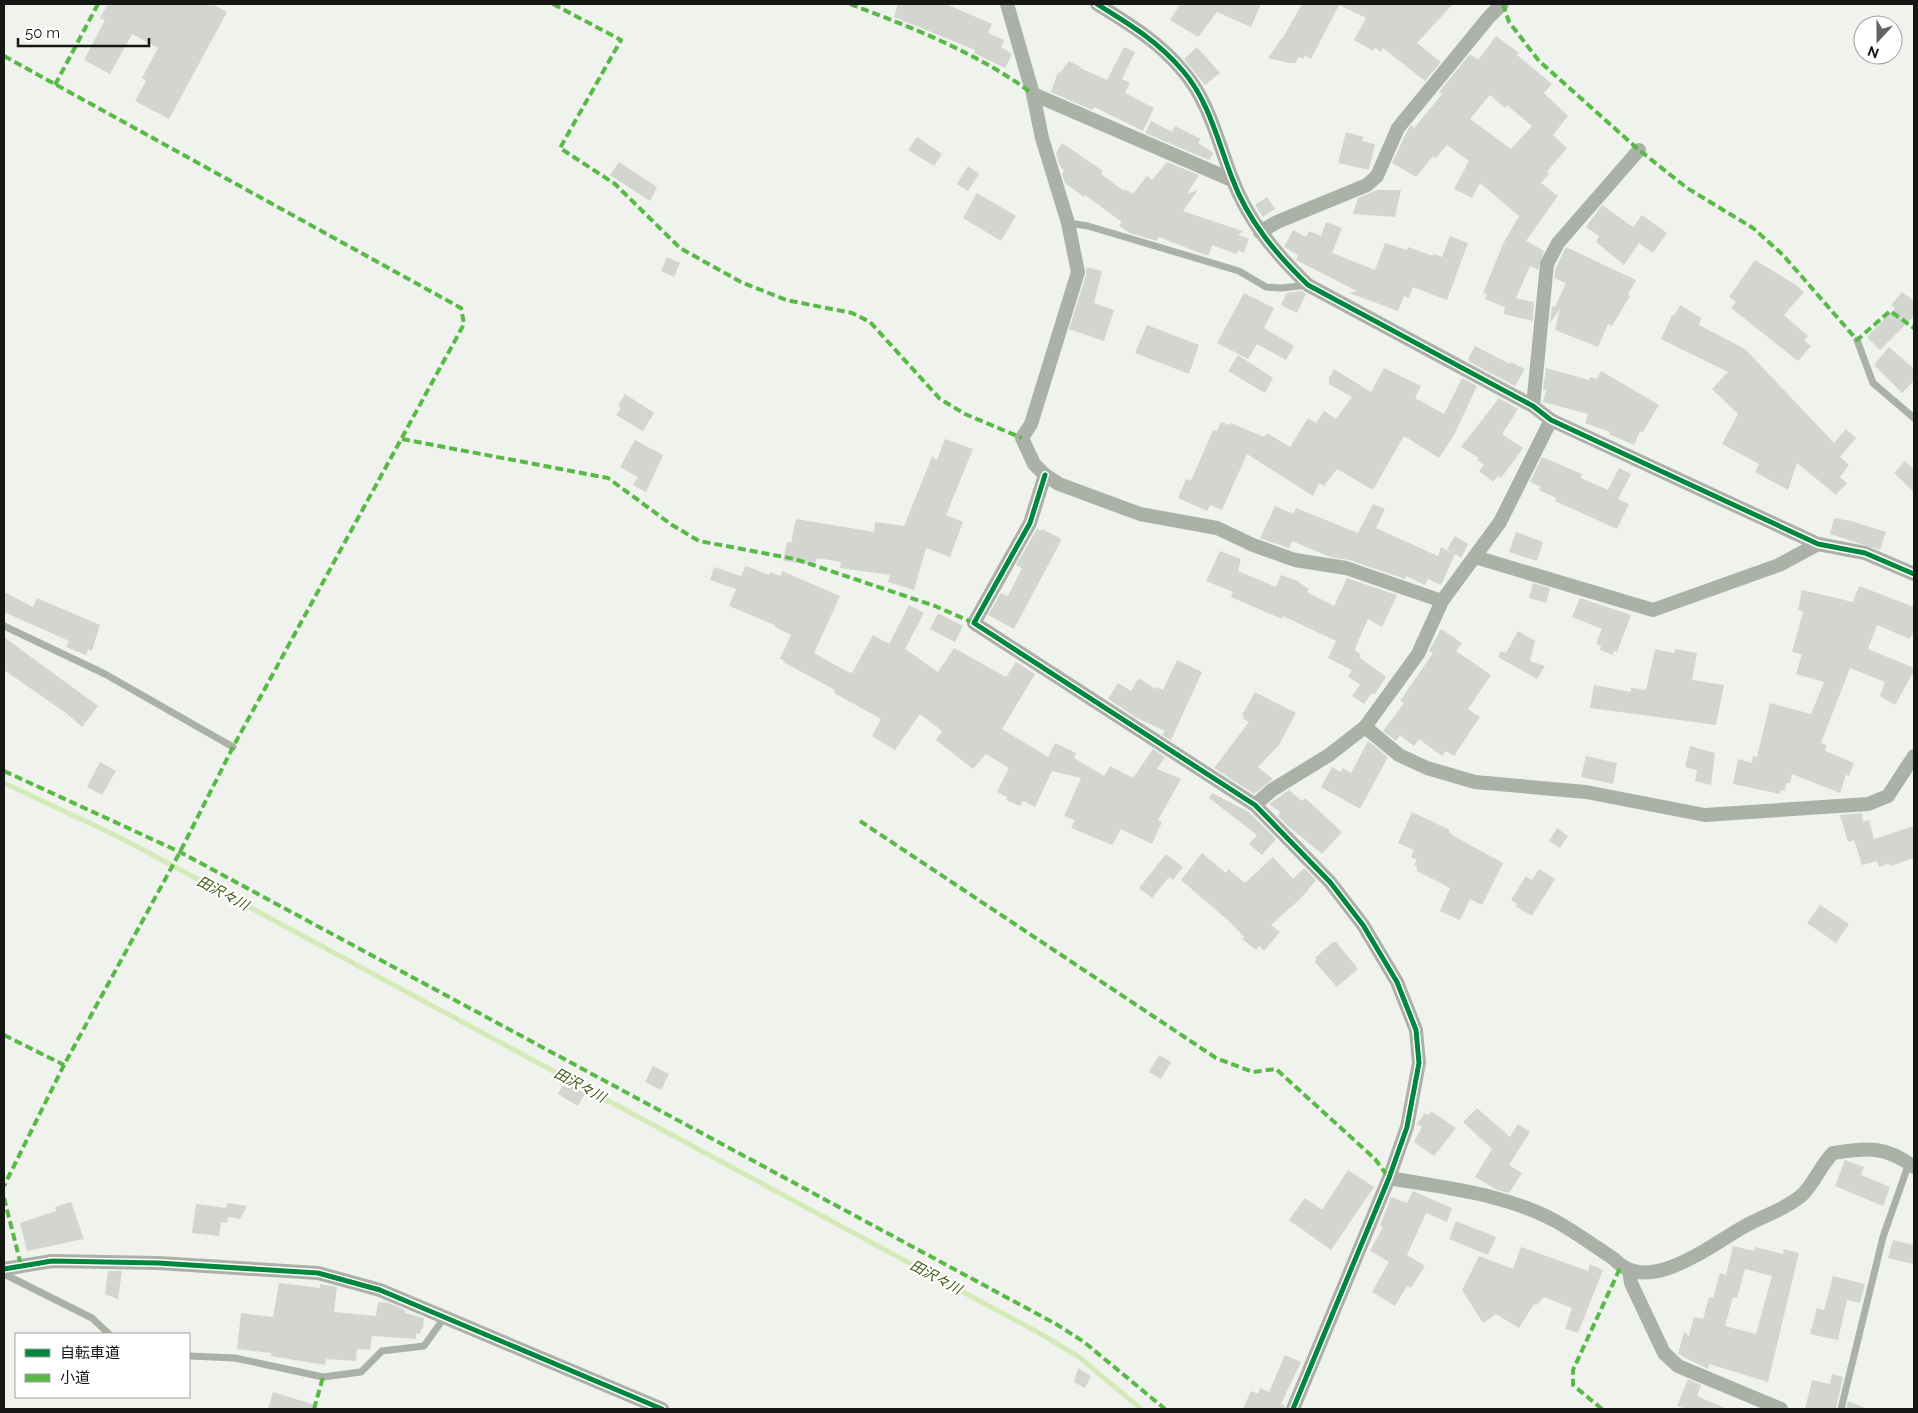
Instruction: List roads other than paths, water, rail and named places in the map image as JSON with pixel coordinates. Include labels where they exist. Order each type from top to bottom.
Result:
[{"type":"street","points":[[1007,4],[1033,94],[1042,138],[1068,222],[1078,272],[1031,424],[1022,438],[1034,464],[1044,475],[1060,484],[1140,514],[1217,528],[1253,545],[1295,560],[1346,568],[1442,601]]},
{"type":"street","points":[[1097,4],[1149,36],[1184,72],[1211,118],[1232,180],[1260,232],[1279,257],[1308,285],[1533,406],[1552,420],[1818,544],[1865,553],[1914,574]]},
{"type":"street","points":[[1260,232],[1277,222],[1367,185],[1377,176],[1398,128],[1488,17],[1502,4]]},
{"type":"street","points":[[1033,94],[1232,180]]},
{"type":"street","points":[[1533,406],[1547,264],[1558,243],[1639,150]]},
{"type":"street","points":[[1255,806],[1272,790],[1329,755],[1365,727],[1418,654],[1442,601],[1500,522],[1552,420]]},
{"type":"street","points":[[1044,475],[1030,523],[974,622],[1255,806],[1330,882],[1363,925],[1397,982],[1416,1030],[1419,1063],[1407,1127],[1389,1178],[1293,1409]]},
{"type":"street","points":[[1474,557],[1653,610],[1779,565],[1818,544]]},
{"type":"street","points":[[1365,727],[1399,755],[1427,768],[1475,782],[1586,792],[1705,815],[1830,808],[1874,803],[1888,796],[1914,756]]},
{"type":"street","points":[[1389,1178],[1489,1196],[1522,1207],[1558,1222],[1629,1270],[1659,1271],[1690,1260],[1747,1225],[1778,1211],[1802,1195],[1833,1153],[1869,1148],[1885,1150],[1912,1165]]},
{"type":"street","points":[[4,1269],[52,1261],[158,1263],[318,1273],[380,1290],[662,1409]]},
{"type":"street","points":[[1629,1270],[1631,1283],[1664,1353],[1678,1366],[1781,1409]]},
{"type":"lane","points":[[1068,222],[1088,226],[1238,271],[1266,286],[1280,288],[1308,285]]},
{"type":"lane","points":[[1857,340],[1872,383],[1914,418]]},
{"type":"lane","points":[[4,626],[104,674],[233,747]]},
{"type":"lane","points":[[1841,1409],[1883,1237],[1912,1165]]},
{"type":"lane","points":[[4,1274],[92,1318],[108,1333]]},
{"type":"lane","points":[[190,1356],[235,1358],[323,1377],[361,1372],[382,1351],[424,1346],[444,1318]]},
{"type":"waterway","name":"田沢々川","points":[[4,783],[117,836],[1041,1334],[1079,1357],[1141,1409]]}]
